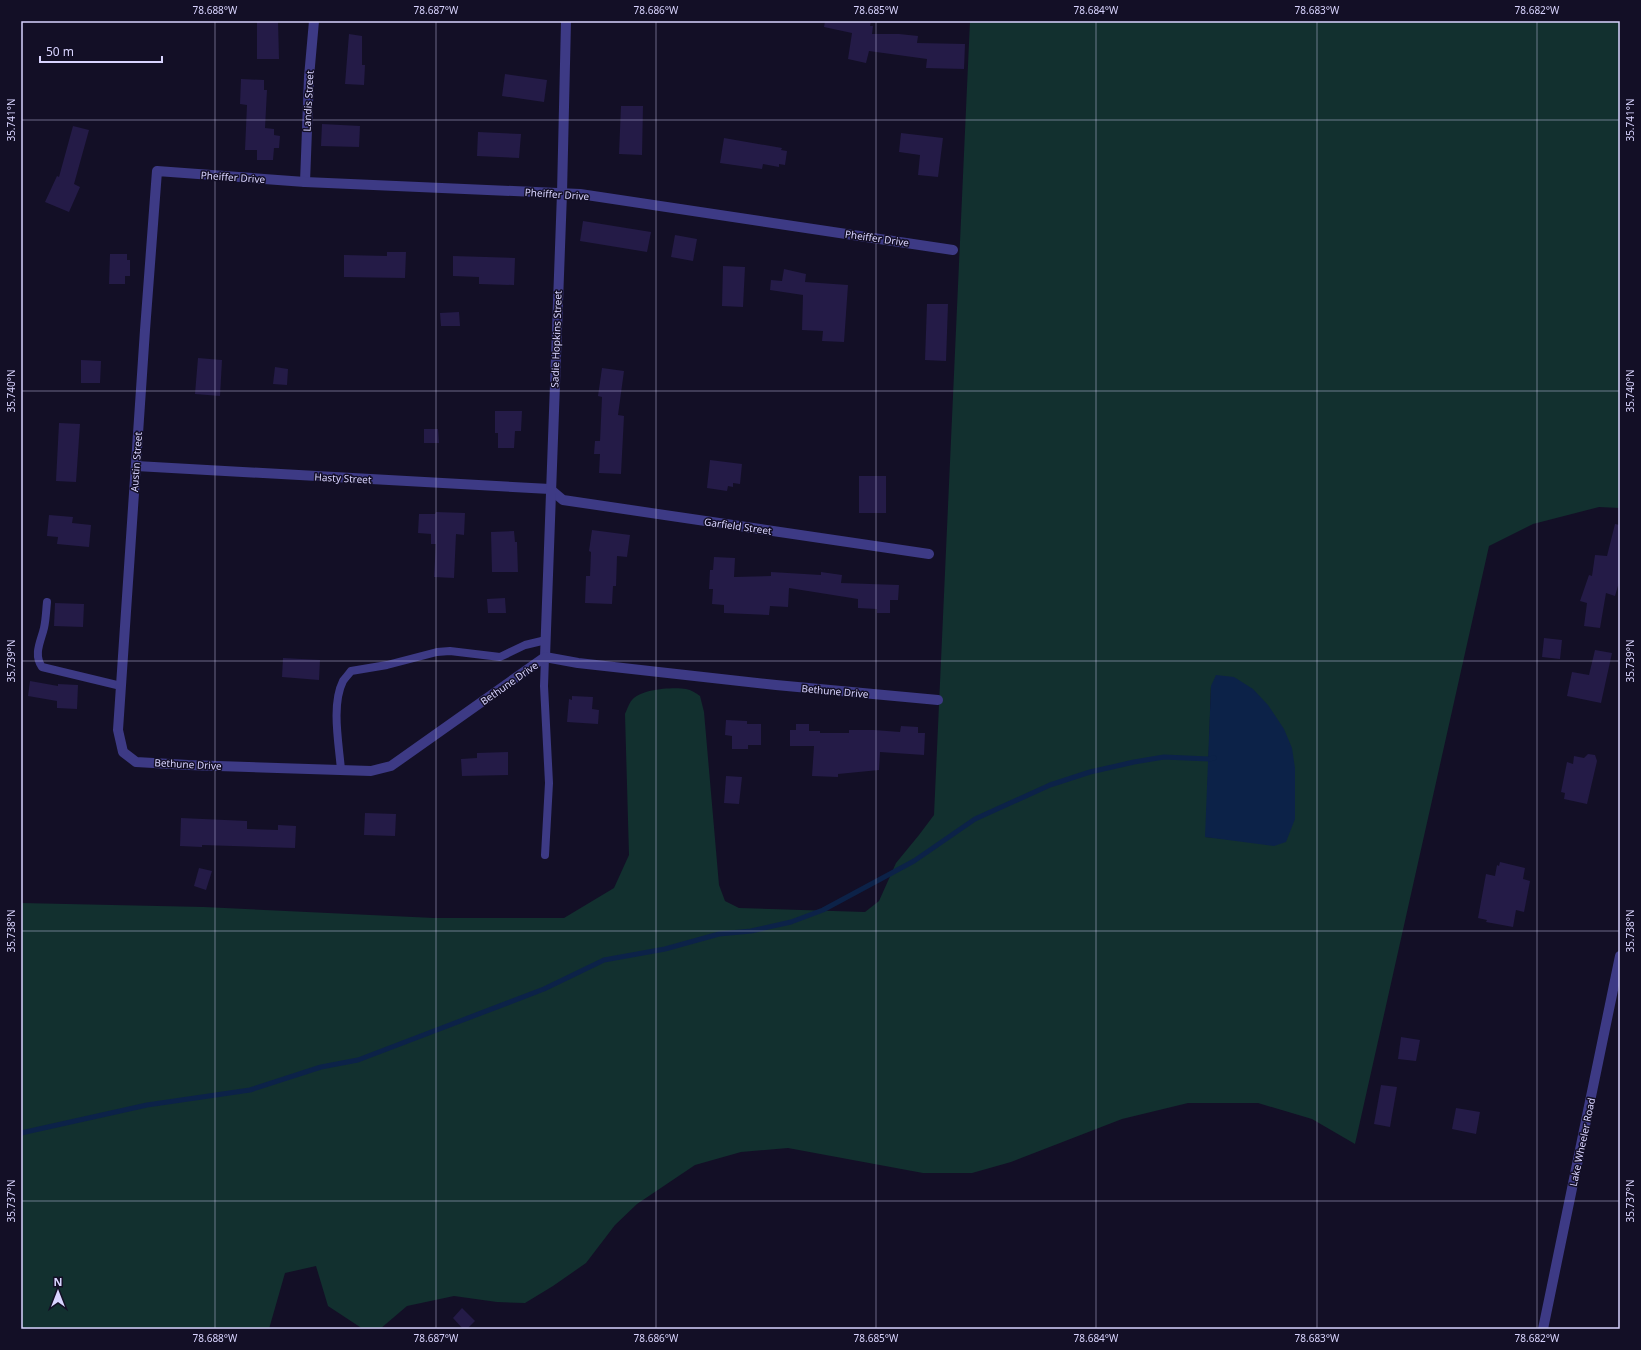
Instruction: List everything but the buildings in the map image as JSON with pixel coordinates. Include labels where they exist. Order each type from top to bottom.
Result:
[{"type":"street","name":"Landis Street","points":[[305,182],[309,77],[314,21]]},
{"type":"street","name":"Sadie Hopkins Street","points":[[545,657],[562,193],[566,21]]},
{"type":"street","name":"Pheiffer Drive","points":[[157,171],[305,182],[562,193],[953,250]]},
{"type":"street","name":"Austin Street","points":[[123,752],[118,730],[157,171]]},
{"type":"street","name":"Hasty Street","points":[[136,466],[550,489]]},
{"type":"street","name":"Garfield Street","points":[[550,489],[563,500],[929,554]]},
{"type":"street","name":"Bethune Drive","points":[[123,752],[136,762],[372,771],[391,766],[545,657],[578,663],[776,685],[938,700]]},
{"type":"street","name":"Lake Wheeler Road","points":[[1544,1329],[1620,956]]},
{"type":"lane","points":[[47,602],[44,627],[38,651],[38,661],[42,667],[121,686]]},
{"type":"lane","points":[[341,770],[337,716],[338,698],[343,681],[351,671],[387,665],[437,652],[450,651],[500,657],[525,645],[546,640]]},
{"type":"lane","points":[[545,657],[544,686],[549,783],[545,855]]},
{"type":"green space","points":[[970,21],[1620,21],[1620,508],[1599,507],[1533,524],[1489,546],[1355,1144],[1312,1119],[1258,1103],[1188,1103],[1122,1119],[1011,1162],[972,1173],[923,1173],[788,1148],[741,1152],[695,1165],[637,1204],[615,1225],[586,1263],[525,1303],[497,1302],[454,1296],[407,1306],[380,1329],[363,1329],[328,1306],[316,1266],[285,1273],[269,1329],[21,1329],[21,903],[204,907],[434,918],[564,918],[614,888],[629,855],[625,714],[629,705],[636,696],[642,693],[673,688],[686,689],[700,696],[704,712],[719,885],[725,901],[739,908],[865,912],[879,901],[896,863],[934,815]],"holes":[[[1211,686],[1237,840],[1206,837]]]},
{"type":"water","points":[[1216,675],[1234,677],[1253,689],[1268,705],[1284,729],[1292,748],[1295,768],[1295,819],[1286,842],[1274,846],[1205,837],[1211,686]]},
{"type":"waterway","points":[[21,1133],[147,1105],[250,1090],[321,1067],[358,1060],[544,989],[604,960],[665,949],[719,934],[751,931],[791,922],[823,910],[914,861],[975,819],[1050,785],[1090,772],[1164,757],[1214,758]]}]
